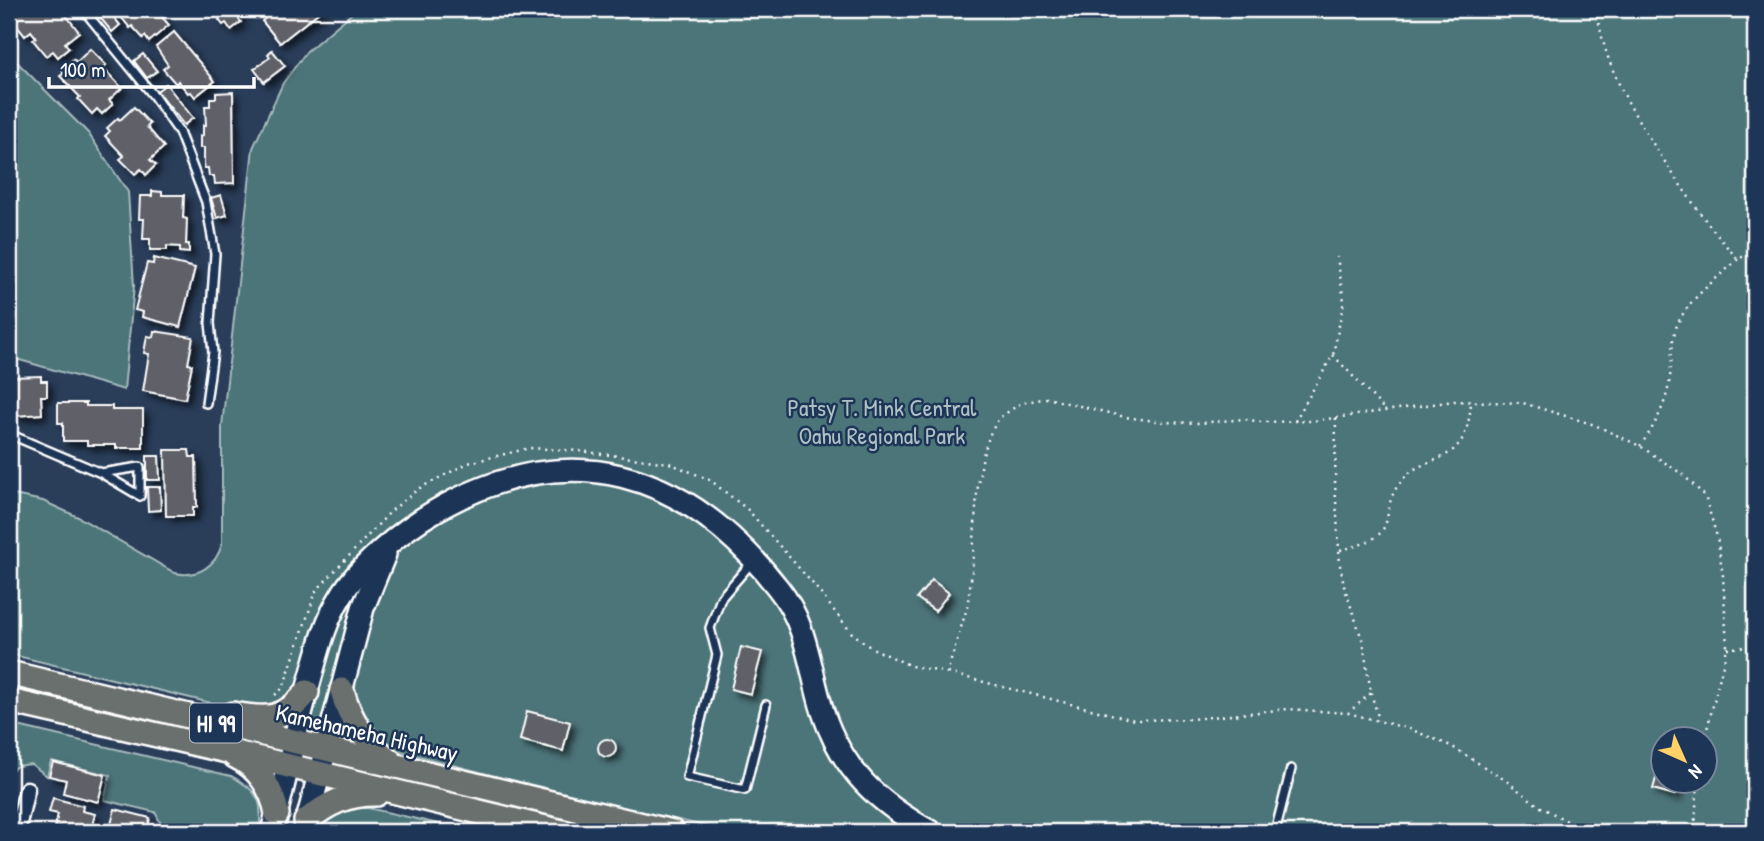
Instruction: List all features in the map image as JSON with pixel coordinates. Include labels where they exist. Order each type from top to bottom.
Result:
[{"type":"main road","name":"Kamehameha Highway","points":[[9,673],[672,832]]},
{"type":"main road","points":[[341,690],[351,718],[362,736],[396,765]]},
{"type":"main road","points":[[186,716],[215,711],[267,718],[292,709],[307,692]]},
{"type":"main road","name":"Kamehameha Highway","points":[[9,701],[562,832]]},
{"type":"main road","points":[[223,750],[241,759],[262,778],[275,802],[274,823]]},
{"type":"main road","points":[[305,827],[334,802],[360,794],[422,798]]},
{"type":"street","points":[[274,823],[307,692],[327,626],[340,597],[352,580],[418,521],[449,502],[485,486],[550,470],[585,469],[620,475],[649,484],[679,499],[712,519],[753,560],[778,587],[795,611],[807,643],[823,712],[839,749],[864,785],[884,803],[931,832]]},
{"type":"street","points":[[305,827],[368,594],[391,543]]},
{"type":"street","points":[[17,832],[27,789]]},
{"type":"lane","points":[[83,9],[153,95],[179,132],[205,202],[215,254],[210,323],[213,352],[206,403]]},
{"type":"lane","points":[[9,434],[101,473],[139,496],[140,467],[101,473]]},
{"type":"lane","points":[[753,560],[721,598],[710,628],[717,655],[687,776],[745,790],[766,705]]},
{"type":"lane","points":[[1275,832],[1291,769]]},
{"type":"path","points":[[1597,9],[1620,89],[1698,212],[1738,260]]},
{"type":"path","points":[[1640,446],[1661,411],[1670,381],[1676,327],[1695,299],[1738,260],[1755,251]]},
{"type":"path","points":[[1295,421],[1333,355],[1344,301],[1337,257]]},
{"type":"path","points":[[1333,355],[1385,410]]},
{"type":"path","points":[[947,673],[967,608],[977,492],[983,455],[999,418],[1021,403],[1047,398],[1125,416],[1164,422],[1200,423],[1244,419],[1261,422],[1336,418],[1454,401],[1523,403],[1595,425],[1640,446],[1691,481],[1705,496],[1709,504],[1723,576],[1727,648],[1708,726]]},
{"type":"path","points":[[1340,550],[1370,542],[1380,535],[1397,487],[1404,477],[1414,469],[1443,458],[1456,449],[1466,435],[1471,403]]},
{"type":"path","points":[[1336,418],[1335,484],[1344,586],[1363,642],[1371,693],[1379,720]]},
{"type":"path","points":[[273,697],[283,688],[316,591],[391,511],[418,489],[468,463],[530,448],[580,451],[669,463],[710,480],[748,510],[851,632],[870,647],[911,666],[1134,720],[1192,719],[1288,709],[1348,713],[1379,720],[1451,746],[1546,810],[1569,822],[1605,832]]},
{"type":"path","points":[[1727,648],[1755,646]]},
{"type":"path","points":[[1348,713],[1371,693]]},
{"type":"path","points":[[1686,832],[1695,819],[1697,796]]},
{"type":"path","points":[[1695,819],[1705,832]]},
{"type":"green space","name":"Patsy T. Mink Central Oahu Regional Park","points":[[357,9],[1755,9],[1755,832],[730,832],[545,789],[277,719],[9,654],[9,494],[43,501],[78,517],[175,573],[191,574],[205,569],[219,552],[222,544],[222,426],[253,148],[283,83],[307,51]]},
{"type":"green space","points":[[9,54],[88,133],[128,192],[134,286],[124,390],[9,357]]},
{"type":"green space","points":[[9,724],[231,776],[248,786],[257,798],[261,813],[258,832],[165,832],[155,812],[104,800],[110,775],[51,761],[47,776],[31,764],[17,766],[9,772]]},
{"type":"green space","points":[[347,808],[368,808],[474,832],[366,832],[352,829],[351,832],[320,832],[324,824]]},
{"type":"building","points":[[19,9],[62,10],[79,32],[65,43],[69,48],[58,57],[53,51],[46,56],[33,40],[36,37],[31,31],[25,36],[12,20]]},
{"type":"building","points":[[107,9],[120,25],[112,32],[98,15]]},
{"type":"building","points":[[121,9],[155,9],[169,25],[149,42],[132,26],[130,28],[118,13]]},
{"type":"building","points":[[216,9],[247,9],[237,17],[241,22],[231,30],[226,23],[223,25],[219,20],[222,17]]},
{"type":"building","points":[[276,9],[323,9],[280,43],[262,21]]},
{"type":"building","points":[[174,32],[215,81],[195,97],[178,81],[176,84],[163,69],[168,65],[156,47]]},
{"type":"building","points":[[90,49],[106,65],[103,68],[122,88],[109,100],[113,104],[102,114],[97,109],[92,114],[60,76],[73,59],[77,62]]},
{"type":"building","points":[[272,50],[285,66],[264,82],[254,69],[270,57],[268,54]]},
{"type":"building","points":[[143,54],[157,71],[147,78],[134,61]]},
{"type":"building","points":[[166,84],[193,118],[184,125],[157,91]]},
{"type":"building","points":[[233,92],[234,183],[215,184],[214,176],[209,176],[208,168],[204,168],[204,148],[200,148],[200,136],[203,135],[203,125],[206,125],[205,106],[210,106],[210,98],[216,98],[216,93]]},
{"type":"building","points":[[134,107],[150,124],[147,127],[164,147],[150,160],[156,165],[146,175],[141,169],[135,174],[120,159],[124,156],[105,136],[110,131],[107,128]]},
{"type":"building","points":[[152,191],[162,192],[162,195],[184,195],[183,218],[187,219],[186,244],[189,244],[189,253],[180,252],[180,247],[167,246],[167,250],[150,250],[150,239],[143,239],[144,219],[139,219],[140,196],[152,196]]},
{"type":"building","points":[[221,195],[227,215],[217,218],[211,198]]},
{"type":"building","points":[[154,258],[195,268],[180,327],[142,317],[143,312],[135,310],[147,263],[153,264]]},
{"type":"building","points":[[154,331],[193,337],[188,364],[192,365],[185,399],[143,391],[149,354],[144,353],[147,336],[153,337]]},
{"type":"building","points":[[9,372],[12,377],[41,376],[41,381],[47,381],[47,396],[41,396],[42,414],[15,416],[15,411],[9,412]]},
{"type":"building","points":[[58,403],[112,406],[112,410],[143,410],[143,448],[116,448],[116,445],[87,445],[87,441],[63,441],[63,423],[58,423]]},
{"type":"building","points":[[165,450],[189,450],[190,457],[196,457],[197,507],[193,507],[193,516],[166,516]]},
{"type":"building","points":[[147,456],[159,456],[160,480],[147,480]]},
{"type":"building","points":[[147,487],[160,487],[161,510],[148,511]]},
{"type":"building","points":[[932,580],[949,593],[935,611],[917,598]]},
{"type":"building","points":[[741,647],[762,652],[751,694],[731,689]]},
{"type":"building","points":[[527,711],[570,722],[563,751],[520,740]]},
{"type":"building","points":[[603,739],[611,739],[616,748],[614,755],[603,757],[598,752],[598,744]]},
{"type":"building","points":[[53,762],[105,775],[98,802],[63,793],[66,780],[49,776]]},
{"type":"building","points":[[53,798],[83,806],[82,811],[95,814],[91,830],[82,828],[81,832],[55,826],[58,814],[49,812]]},
{"type":"building","points":[[115,809],[150,818],[147,832],[109,832]]}]
